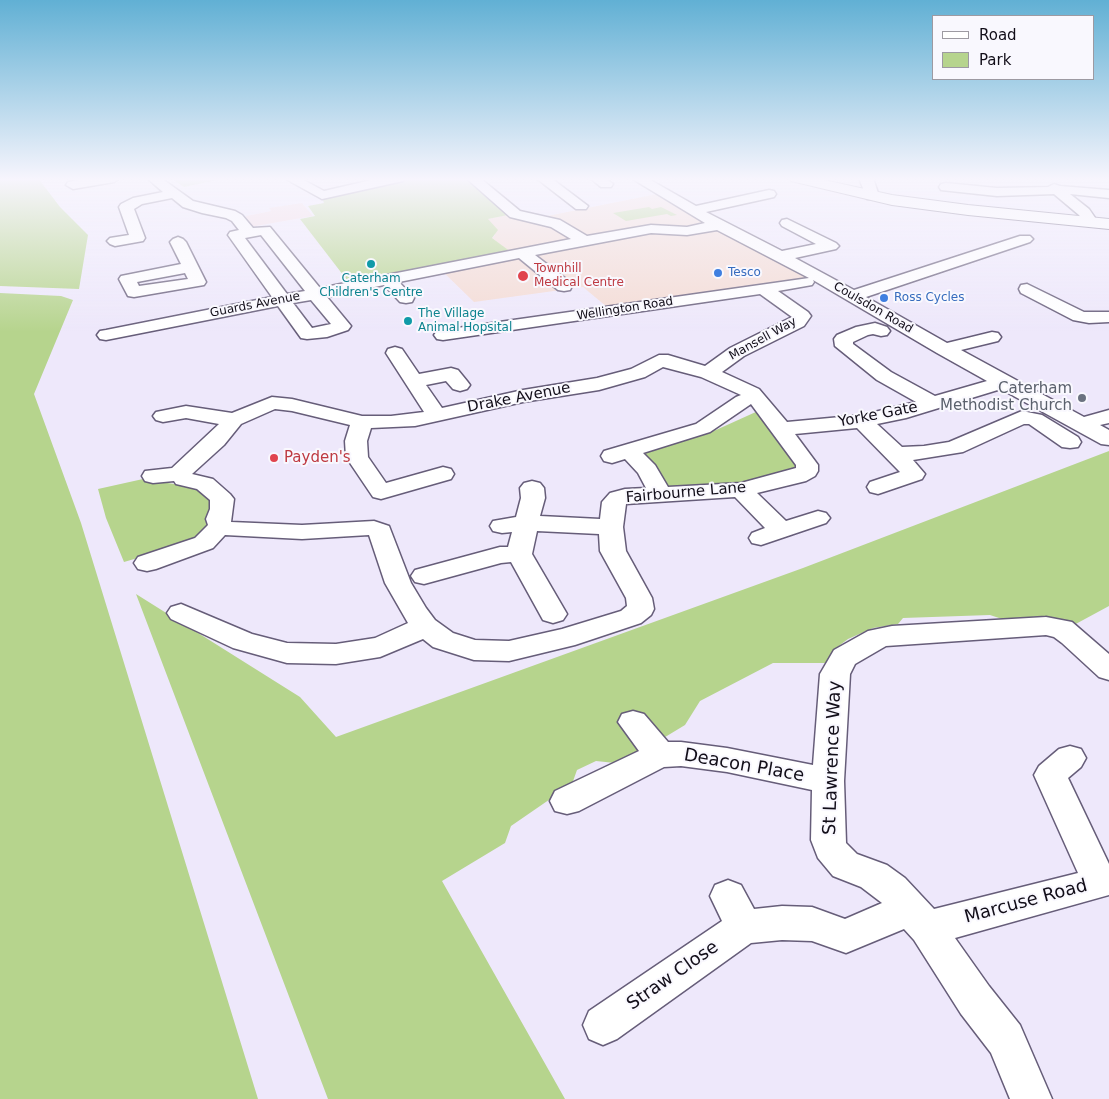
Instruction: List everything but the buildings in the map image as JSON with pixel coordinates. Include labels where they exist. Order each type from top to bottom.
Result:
[{"type":"street","points":[[114,241],[138,238],[135,229]]},
{"type":"street","points":[[565,229],[582,240]]},
{"type":"street","name":"Guards Avenue","points":[[106,334],[582,240],[649,229]]},
{"type":"street","name":"Guards Avenue","points":[[656,229],[687,231],[696,229]]},
{"type":"street","name":"Coulsdon Road","points":[[728,229],[781,256],[1002,382],[1109,439]]},
{"type":"street","points":[[781,256],[831,246],[799,229]]},
{"type":"street","points":[[265,230],[342,326],[327,332],[307,334],[235,235],[249,232],[265,230]]},
{"type":"street","points":[[853,296],[1025,238]]},
{"type":"street","points":[[178,242],[198,282],[217,312]]},
{"type":"street","points":[[522,253],[564,286]]},
{"type":"street","points":[[190,267],[127,279],[134,292],[198,282]]},
{"type":"street","points":[[387,279],[406,298]]},
{"type":"street","name":"Wellington Road","points":[[443,335],[806,282]]},
{"type":"street","name":"Mansell Way","points":[[708,373],[738,352],[798,322],[802,316],[763,288]]},
{"type":"street","points":[[1027,289],[1079,316],[1088,318],[1109,317]]},
{"type":"street","points":[[881,331],[875,328],[843,339],[844,346],[884,376],[932,403]]},
{"type":"street","points":[[944,349],[992,337]]},
{"type":"street","points":[[395,353],[436,414]]},
{"type":"street","name":"Drake Avenue","points":[[234,420],[272,403],[292,405],[362,422],[391,422],[523,396],[620,380],[659,361],[668,361],[708,373],[752,393],[781,429]]},
{"type":"street","points":[[415,381],[451,374],[460,385]]},
{"type":"street","name":"Yorke Gate","points":[[781,429],[862,421],[898,414],[1002,382]]},
{"type":"street","points":[[661,494],[648,470],[620,453],[703,428],[743,402]]},
{"type":"street","points":[[163,416],[186,412],[234,420]]},
{"type":"street","points":[[1082,424],[1109,416]]},
{"type":"street","points":[[896,454],[924,453],[955,447],[1022,417],[1035,419],[1070,442]]},
{"type":"street","points":[[181,474],[182,470],[216,440],[234,420]]},
{"type":"street","points":[[862,421],[914,474],[878,487]]},
{"type":"street","points":[[362,422],[356,441],[357,457],[385,499],[443,474]]},
{"type":"street","name":"Fairbourne Lane","points":[[220,526],[228,529],[302,532],[374,528],[380,531],[398,583],[425,627],[443,640],[474,650],[509,651],[566,638],[631,617],[641,609],[639,598],[612,551],[611,527],[614,502],[618,498],[741,490],[798,476],[807,471],[807,465],[781,429]]},
{"type":"street","points":[[153,476],[181,474]]},
{"type":"street","points":[[147,563],[204,543],[220,526],[218,519],[222,509],[222,499],[205,484],[184,479],[181,474]]},
{"type":"street","points":[[532,488],[533,498],[514,525],[519,554],[553,614]]},
{"type":"street","points":[[741,490],[771,534],[818,518]]},
{"type":"street","points":[[514,525],[611,527]]},
{"type":"street","points":[[424,576],[500,555],[519,554]]},
{"type":"street","points":[[181,613],[243,641],[287,653],[336,654],[380,647],[425,627]]},
{"type":"street","name":"St Lawrence Way","points":[[1031,1099],[1006,1039],[974,1000],[918,918],[892,890],[874,876],[845,865],[830,848],[828,840],[828,781],[835,674],[844,657],[858,647],[878,638],[899,634],[1046,626],[1062,629],[1109,670]]},
{"type":"street","points":[[633,722],[660,755]]},
{"type":"street","name":"Deacon Place","points":[[567,801],[660,755],[681,754],[727,760],[828,781]]},
{"type":"street","name":"Marcuse Road","points":[[918,918],[1100,883],[1050,775],[1070,758]]},
{"type":"street","name":"Straw Close","points":[[603,1026],[736,911],[782,923],[812,924],[846,936],[918,918]]},
{"type":"shaded area","points":[[492,229],[721,229],[811,279],[607,307],[583,287],[474,302],[438,267],[510,252],[492,238],[495,235]]},
{"type":"green space","points":[[0,229],[82,229],[88,235],[79,289],[0,286]]},
{"type":"green space","points":[[308,229],[497,229],[492,238],[511,252],[350,284]]},
{"type":"green space","points":[[0,293],[61,296],[73,300],[34,394],[81,523],[258,1099],[0,1099]]},
{"type":"green space","points":[[758,411],[798,464],[796,469],[731,486],[679,489],[668,487],[662,482],[641,454],[644,451],[716,430]]},
{"type":"green space","points":[[1109,451],[1109,606],[1072,626],[1064,621],[1046,616],[1002,619],[990,615],[903,618],[898,624],[873,628],[848,639],[840,645],[825,663],[773,663],[700,701],[685,725],[642,751],[615,763],[596,761],[577,770],[572,784],[511,826],[505,843],[442,881],[565,1099],[328,1099],[136,594],[300,697],[336,737],[803,568]]},
{"type":"green space","points":[[143,479],[199,488],[214,502],[211,519],[200,538],[124,562],[106,518],[98,489]]},
{"type":"place","name":"Caterham Children's Centre","points":[[371,264]]},
{"type":"place","name":"Tesco","points":[[718,273]]},
{"type":"place","name":"Townhill Medical Centre","points":[[523,276]]},
{"type":"place","name":"Ross Cycles","points":[[884,298]]},
{"type":"place","name":"The Village Animal Hopsital","points":[[408,321]]},
{"type":"place","name":"Caterham Methodist Church","points":[[1082,398]]},
{"type":"place","name":"Payden's","points":[[274,458]]}]
